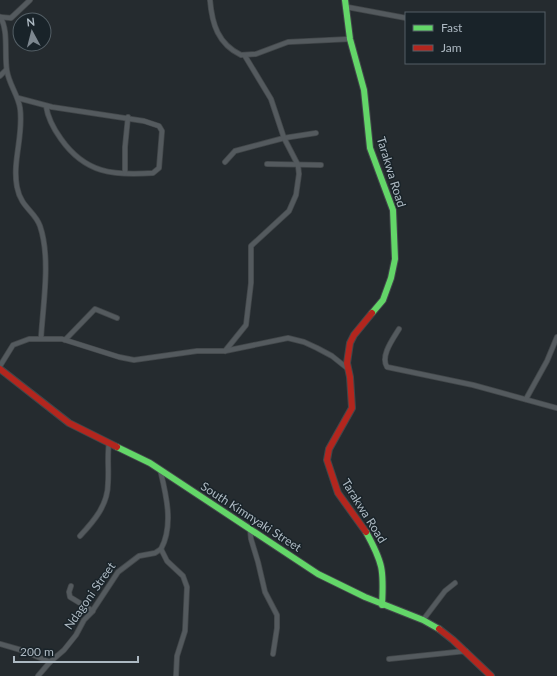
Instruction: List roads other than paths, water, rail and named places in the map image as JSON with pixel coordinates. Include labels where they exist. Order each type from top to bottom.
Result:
[{"type":"street","points":[[30,0],[11,18],[0,17],[5,29],[6,70],[18,98],[20,120],[15,171],[16,185],[22,203],[39,223],[46,270],[41,338]]},
{"type":"street","points":[[210,0],[214,28],[218,36],[223,43],[235,52],[245,56],[256,54],[288,42],[350,39]]},
{"type":"street","name":"Tarakwa Road","points":[[345,0],[350,39],[364,90],[370,148],[393,210],[395,259],[388,290],[383,300],[354,335],[350,343],[347,357],[347,368],[351,381],[352,408],[329,450],[328,460],[338,493],[364,529],[379,556],[384,576],[382,605]]},
{"type":"street","points":[[347,7],[405,18]]},
{"type":"street","points":[[225,351],[246,324],[251,283],[250,246],[289,211],[298,185],[298,165],[284,138],[271,99],[245,56]]},
{"type":"street","points":[[0,76],[6,70]]},
{"type":"street","points":[[18,98],[46,106],[128,118],[159,126],[162,132],[160,163],[156,172],[149,174],[102,171],[87,165],[70,150],[52,126],[46,106]]},
{"type":"street","points":[[125,173],[125,147],[128,118]]},
{"type":"street","points":[[225,162],[236,151],[284,138],[316,133]]},
{"type":"street","points":[[267,164],[321,165]]},
{"type":"street","points":[[64,340],[95,309],[117,318]]},
{"type":"street","points":[[398,329],[387,352],[385,362],[387,366],[473,385],[557,408]]},
{"type":"street","points":[[526,399],[547,361],[557,337]]},
{"type":"street","points":[[0,369],[13,345],[28,339],[41,338],[64,340],[128,359],[197,351],[225,351],[288,338],[304,342],[318,348],[332,356],[347,368]]},
{"type":"street","name":"South Kimnyaki Street","points":[[0,369],[70,423],[108,443],[140,457],[160,469],[329,580],[382,605],[422,620],[446,634],[491,676]]},
{"type":"street","points":[[80,536],[96,518],[106,496],[108,483],[108,443]]},
{"type":"street","points":[[160,469],[168,514],[168,526],[161,549],[167,561],[183,576],[187,587],[185,631],[177,656],[176,676]]},
{"type":"street","points":[[250,529],[251,539],[265,592],[277,615],[277,628],[273,654]]},
{"type":"street","name":"Ndagoni Street","points":[[38,676],[50,662],[64,650],[84,620],[93,611],[118,572],[126,564],[139,556],[155,553],[161,549]]},
{"type":"street","points":[[422,620],[445,592],[455,583]]},
{"type":"street","points":[[71,586],[69,592],[70,597],[93,611]]},
{"type":"street","points":[[0,644],[21,650],[50,662]]},
{"type":"street","points":[[390,660],[466,652]]}]
